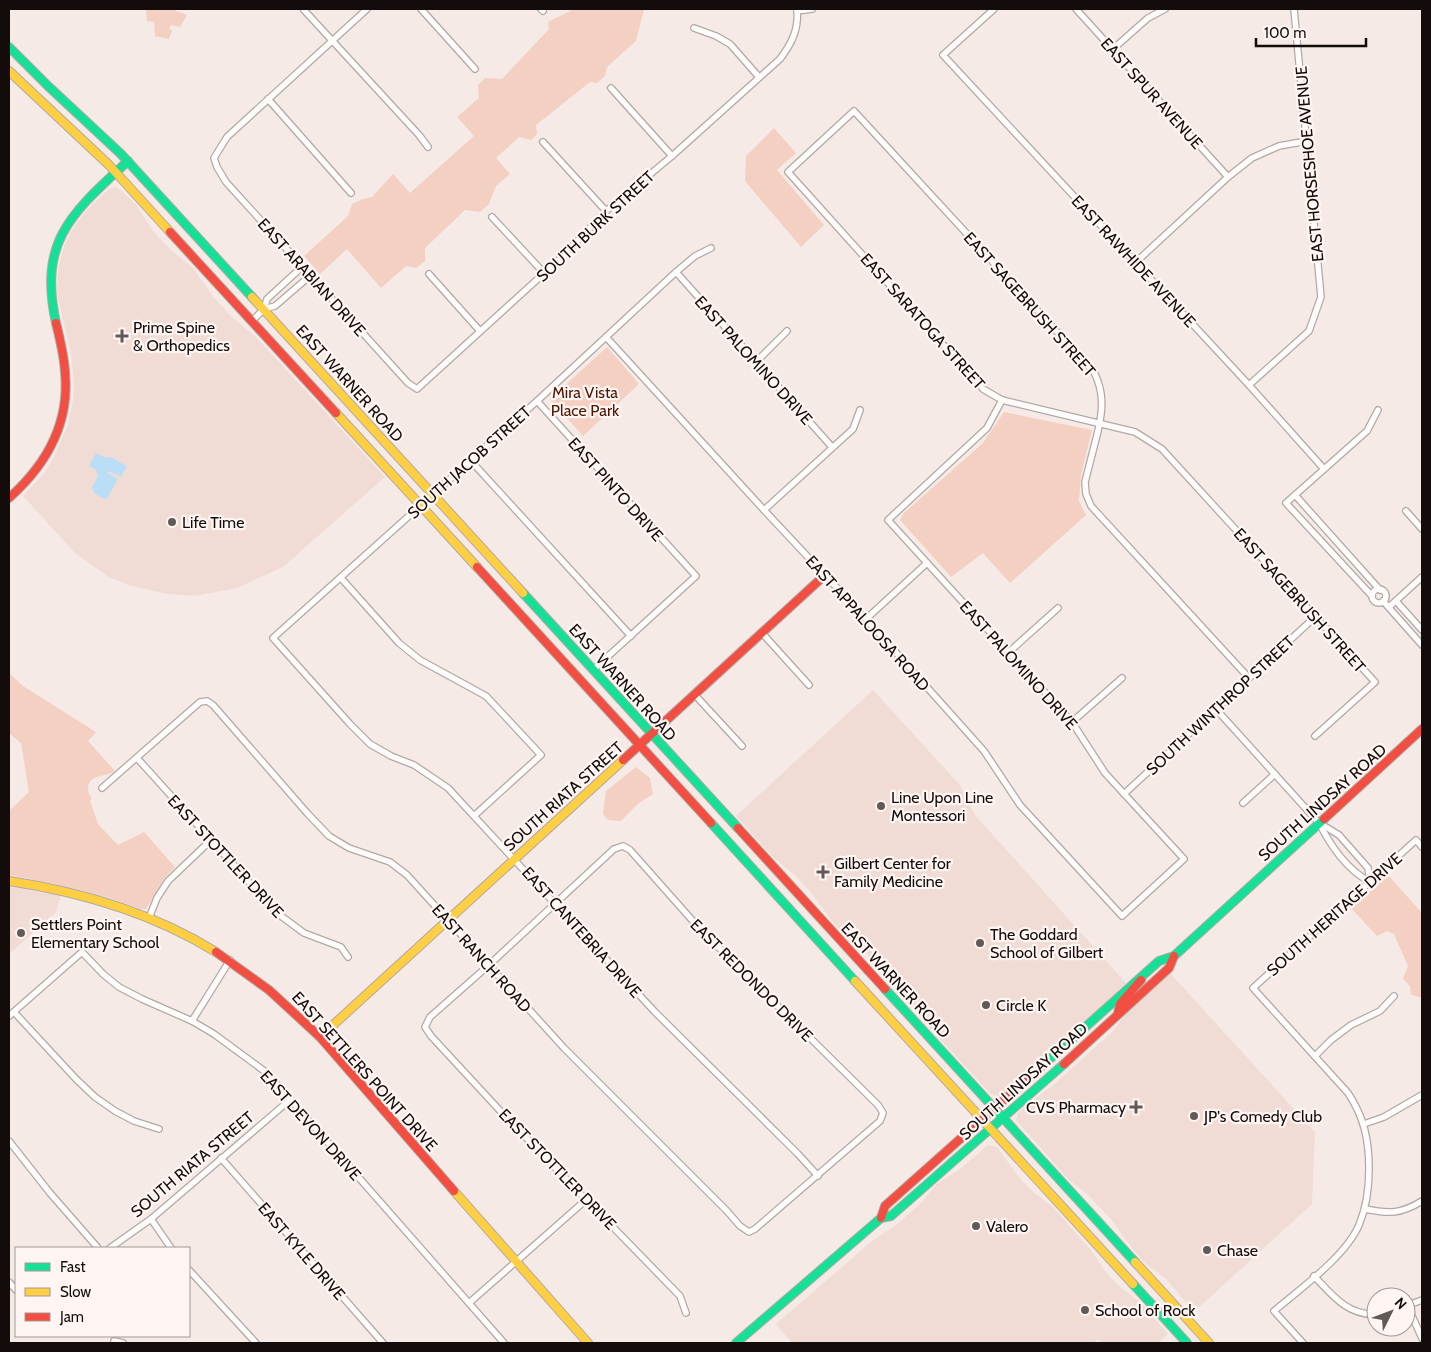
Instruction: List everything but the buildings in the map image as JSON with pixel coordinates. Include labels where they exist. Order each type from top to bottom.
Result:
[{"type":"main road","name":"EAST WARNER ROAD","points":[[9,46],[128,161],[1209,1343]]},
{"type":"main road","points":[[9,71],[22,60]]},
{"type":"main road","name":"EAST WARNER ROAD","points":[[9,71],[116,173],[1187,1343]]},
{"type":"main road","points":[[9,498],[30,479],[41,465],[56,436],[64,409],[67,383],[50,292],[50,276],[57,244],[74,215],[86,200],[128,161]]},
{"type":"main road","name":"SOUTH RIATA STREET","points":[[320,1037],[825,576]]},
{"type":"main road","name":"SOUTH LINDSAY ROAD","points":[[881,1218],[885,1206],[1159,961],[1174,956],[1422,729]]},
{"type":"main road","name":"EAST SETTLERS POINT DRIVE","points":[[9,881],[87,897],[149,918],[174,929],[230,960],[286,1004],[320,1037],[588,1343]]},
{"type":"main road","points":[[837,960],[849,950]]},
{"type":"main road","name":"SOUTH LINDSAY ROAD","points":[[736,1343],[881,1218],[892,1216],[1004,1118],[1169,968],[1174,956]]},
{"type":"main road","points":[[1118,1013],[1120,1005],[1135,990],[1142,976]]},
{"type":"main road","points":[[1137,1289],[1149,1278]]},
{"type":"street","points":[[351,193],[268,99],[367,9]]},
{"type":"street","points":[[421,9],[476,68]]},
{"type":"street","name":"SOUTH BURK STREET","points":[[418,389],[564,256],[606,211],[672,156],[780,59],[792,43],[797,28],[797,10],[812,9]]},
{"type":"street","name":"EAST RAWHIDE AVENUE","points":[[994,9],[943,55],[1249,385],[1324,469]]},
{"type":"street","name":"EAST SPUR AVENUE","points":[[1076,9],[1228,177]]},
{"type":"street","points":[[1113,49],[1148,18],[1164,9]]},
{"type":"street","name":"EAST HORSESHOE AVENUE","points":[[1249,385],[1309,331],[1315,319],[1321,298],[1308,141],[1294,9]]},
{"type":"street","points":[[304,10],[428,147]]},
{"type":"street","points":[[694,28],[716,36],[730,44],[759,77]]},
{"type":"street","points":[[611,88],[672,156]]},
{"type":"street","name":"EAST ARABIAN DRIVE","points":[[268,99],[227,137],[214,158],[217,168],[226,182],[408,383],[418,389]]},
{"type":"street","name":"EAST SAGEBRUSH STREET","points":[[788,172],[854,110],[1094,372],[1100,384],[1103,403],[1100,424],[1135,432],[1162,449],[1376,682],[1314,736]]},
{"type":"street","points":[[1136,263],[1228,177],[1252,158],[1279,146],[1308,141]]},
{"type":"street","points":[[542,142],[606,211]]},
{"type":"street","name":"EAST SARATOGA STREET","points":[[788,172],[983,388],[1002,400],[1100,424]]},
{"type":"street","points":[[492,217],[544,273]]},
{"type":"street","name":"SOUTH JACOB STREET","points":[[273,638],[471,461],[676,272],[695,256],[711,248]]},
{"type":"street","points":[[252,321],[264,309],[267,299],[303,266]]},
{"type":"street","name":"EAST PALOMINO DRIVE","points":[[676,272],[832,447]]},
{"type":"street","points":[[429,274],[480,331]]},
{"type":"street","points":[[264,309],[275,306],[311,275]]},
{"type":"street","points":[[756,362],[787,331]]},
{"type":"street","name":"EAST APPALOOSA ROAD","points":[[606,337],[866,619],[984,751],[1020,804],[1122,916],[1184,859]]},
{"type":"street","name":"EAST PALOMINO DRIVE","points":[[1002,400],[994,418],[978,438],[888,520],[1072,722],[1105,773],[1184,859]]},
{"type":"street","name":"EAST PINTO DRIVE","points":[[536,401],[696,576],[631,636]]},
{"type":"street","points":[[764,510],[853,429],[860,410]]},
{"type":"street","points":[[1378,410],[1367,431],[1286,503],[1372,596],[1375,602],[1380,603],[1383,601]]},
{"type":"street","points":[[1100,424],[1085,482],[1086,494],[1091,506],[1249,678]]},
{"type":"street","points":[[471,461],[631,636],[593,670]]},
{"type":"street","points":[[1295,495],[1380,590],[1385,593],[1383,601]]},
{"type":"street","points":[[1406,512],[1422,529]]},
{"type":"street","points":[[1327,548],[1336,541]]},
{"type":"street","points":[[1344,566],[1352,559]]},
{"type":"street","points":[[866,619],[927,563]]},
{"type":"street","points":[[1389,607],[1422,577]]},
{"type":"street","points":[[342,578],[399,643],[420,660],[486,696],[541,755],[475,815]]},
{"type":"street","points":[[1372,596],[1375,591],[1380,590]]},
{"type":"street","points":[[1383,601],[1422,645]]},
{"type":"street","points":[[1396,601],[1422,630]]},
{"type":"street","points":[[1009,652],[1058,608]]},
{"type":"street","name":"SOUTH WINTHROP STREET","points":[[1124,794],[1316,616]]},
{"type":"street","points":[[762,633],[809,685]]},
{"type":"street","name":"EAST CANTEBRIA DRIVE","points":[[273,638],[370,744],[391,756],[414,765],[448,788],[475,815],[648,1005],[818,1176]]},
{"type":"street","points":[[1072,722],[1122,678]]},
{"type":"street","points":[[695,695],[742,746]]},
{"type":"street","name":"EAST RANCH ROAD","points":[[137,758],[200,702],[207,701],[213,705],[329,836],[349,848],[390,862],[407,875],[571,1055],[728,1211],[740,1226],[749,1232],[755,1229],[818,1176]]},
{"type":"street","points":[[1216,708],[1319,823],[1330,844],[1358,875],[1370,882]]},
{"type":"street","points":[[102,788],[137,758]]},
{"type":"street","name":"EAST STOTTLER DRIVE","points":[[137,758],[277,913],[304,933],[341,947],[348,958]]},
{"type":"street","points":[[1243,803],[1275,774]]},
{"type":"street","points":[[1319,823],[1339,835],[1368,868],[1370,882]]},
{"type":"street","points":[[149,918],[157,898],[168,881],[211,840]]},
{"type":"street","name":"SOUTH HERITAGE DRIVE","points":[[1315,1056],[1253,988],[1416,840],[1422,847]]},
{"type":"street","name":"EAST REDONDO DRIVE","points":[[555,903],[614,849],[623,846],[630,850],[700,928],[878,1105],[883,1113],[880,1121],[818,1176]]},
{"type":"street","points":[[489,965],[555,903]]},
{"type":"street","name":"EAST DEVON DRIVE","points":[[14,1012],[82,952],[103,974],[119,987],[192,1022],[238,1051],[267,1073],[504,1343]]},
{"type":"street","points":[[192,1022],[230,960]]},
{"type":"street","name":"EAST STOTTLER DRIVE","points":[[489,965],[430,1018],[425,1027],[431,1036],[498,1108],[680,1296],[686,1314]]},
{"type":"street","points":[[1303,1343],[1274,1311],[1348,1243],[1365,1209],[1369,1187],[1369,1161],[1364,1124],[1359,1110],[1348,1093],[1315,1056],[1330,1040],[1351,1025],[1380,1011],[1394,996]]},
{"type":"street","points":[[9,1016],[14,1012],[95,1097],[115,1111],[159,1129]]},
{"type":"street","points":[[1364,1124],[1384,1117],[1422,1095]]},
{"type":"street","name":"SOUTH RIATA STREET","points":[[111,1247],[151,1219],[290,1099]]},
{"type":"street","points":[[9,1141],[50,1193],[97,1247]]},
{"type":"street","name":"EAST KYLE DRIVE","points":[[221,1158],[383,1343]]},
{"type":"street","points":[[469,1303],[587,1199]]},
{"type":"street","points":[[1365,1209],[1381,1212],[1398,1212],[1422,1201]]},
{"type":"street","points":[[151,1219],[170,1247]]},
{"type":"street","points":[[190,1271],[256,1343]]},
{"type":"street","points":[[1314,1276],[1337,1301],[1348,1308],[1366,1313]]},
{"type":"street","points":[[1416,1325],[1422,1338]]},
{"type":"street","points":[[114,1341],[123,1343]]},
{"type":"shaded area","points":[[115,187],[122,191],[137,206],[153,231],[172,251],[192,267],[215,299],[233,318],[256,337],[385,477],[283,567],[237,588],[195,596],[167,594],[128,585],[109,577],[76,554],[23,496],[44,473],[53,459],[68,425],[73,400],[74,386],[71,354],[57,294],[58,269],[63,249],[70,233],[86,211],[109,189]]},
{"type":"shaded area","points":[[873,690],[960,785],[975,815],[1126,983],[1002,1097],[997,1097],[990,1093],[903,999],[885,974],[867,954],[831,920],[814,896],[796,876],[774,858],[736,816]]},
{"type":"shaded area","name":"Settlers Point Elementary School","points":[[9,886],[61,896],[56,912],[9,954]]},
{"type":"shaded area","points":[[1170,973],[1315,1132],[1312,1204],[1194,1312],[1166,1279],[1145,1263],[1111,1219],[1087,1194],[1068,1179],[1016,1120],[1018,1113],[1022,1109],[1057,1082],[1112,1032],[1127,1012]]},
{"type":"shaded area","points":[[988,1145],[997,1147],[1018,1176],[1033,1192],[1053,1207],[1090,1249],[1105,1271],[1120,1287],[1140,1302],[1168,1334],[1158,1343],[1101,1343],[1098,1339],[1093,1343],[792,1343],[776,1324],[872,1241],[896,1225],[921,1203],[937,1184],[960,1169]]},
{"type":"green space","points":[[146,9],[176,9],[176,11],[187,15],[180,27],[171,25],[169,29],[172,30],[169,39],[155,36],[154,22],[147,21]]},
{"type":"green space","points":[[574,9],[644,9],[636,41],[607,67],[605,76],[597,83],[590,82],[536,125],[537,134],[531,140],[519,137],[496,158],[510,174],[496,186],[489,204],[480,212],[465,210],[425,248],[425,261],[416,268],[406,266],[381,288],[347,249],[320,274],[304,256],[348,216],[352,204],[372,197],[393,174],[410,193],[474,136],[457,117],[479,98],[478,85],[485,78],[502,79],[549,29],[548,22]]},
{"type":"green space","points":[[774,128],[796,153],[777,170],[824,225],[801,247],[745,181],[746,156]]},
{"type":"green space","name":"Mira Vista Place Park","points":[[607,347],[639,384],[583,436],[550,399]]},
{"type":"green space","points":[[1004,412],[1092,430],[1081,475],[1079,501],[1086,515],[1010,583],[983,553],[951,577],[900,520],[904,513],[983,443]]},
{"type":"green space","points":[[9,673],[23,686],[96,732],[88,741],[115,771],[95,778],[89,783],[89,793],[92,798],[90,801],[98,824],[118,845],[144,832],[175,867],[165,877],[146,909],[140,909],[76,889],[9,875],[9,811],[29,792],[21,743],[9,733]]},
{"type":"green space","points":[[636,767],[650,778],[653,794],[639,803],[621,821],[608,820],[603,814],[606,791]]},
{"type":"green space","points":[[1388,875],[1422,913],[1422,1001],[1420,997],[1411,995],[1410,986],[1403,979],[1408,966],[1394,934],[1387,931],[1377,936],[1351,908]]},
{"type":"water","points":[[96,453],[106,458],[111,457],[127,466],[121,477],[108,471],[107,473],[118,479],[106,500],[94,493],[92,487],[98,476],[96,470],[89,466]]},
{"type":"traffic: fast","points":[[9,47],[121,154],[252,297]]},
{"type":"traffic: fast","points":[[56,323],[52,294],[52,270],[56,249],[64,230],[76,213],[128,161]]},
{"type":"traffic: fast","points":[[523,593],[738,828]]},
{"type":"traffic: fast","points":[[1033,1074],[1159,961],[1174,956],[1324,819]]},
{"type":"traffic: fast","points":[[711,823],[855,981]]},
{"type":"traffic: fast","points":[[885,989],[1135,1262]]},
{"type":"traffic: fast","points":[[736,1343],[881,1218],[891,1216],[1064,1064]]},
{"type":"traffic: fast","points":[[1133,1284],[1187,1343]]},
{"type":"traffic: slow","points":[[9,71],[109,165],[170,232]]},
{"type":"traffic: slow","points":[[252,297],[523,593]]},
{"type":"traffic: slow","points":[[336,413],[477,567]]},
{"type":"traffic: slow","points":[[320,1037],[623,760]]},
{"type":"traffic: slow","points":[[9,881],[63,891],[116,906],[167,926],[216,952]]},
{"type":"traffic: slow","points":[[855,981],[1133,1284]]},
{"type":"traffic: slow","points":[[454,1191],[588,1343]]},
{"type":"traffic: slow","points":[[1135,1262],[1209,1343]]},
{"type":"traffic: jam","points":[[170,232],[336,413]]},
{"type":"traffic: jam","points":[[9,498],[34,472],[44,457],[53,442],[64,409],[66,391],[65,372],[56,323]]},
{"type":"traffic: jam","points":[[477,567],[711,823]]},
{"type":"traffic: jam","points":[[623,760],[825,575]]},
{"type":"traffic: jam","points":[[1324,819],[1422,729]]},
{"type":"traffic: jam","points":[[738,828],[885,989]]},
{"type":"traffic: jam","points":[[216,952],[269,990],[320,1037],[454,1191]]},
{"type":"traffic: jam","points":[[1064,1064],[1169,968],[1174,956]]},
{"type":"traffic: jam","points":[[1118,1013],[1120,1004],[1141,980]]},
{"type":"traffic: jam","points":[[881,1218],[885,1206],[1033,1074]]},
{"type":"place","name":"Prime Spine & Orthopedics","points":[[122,336]]},
{"type":"place","name":"Life Time","points":[[172,522]]},
{"type":"place","name":"Line Upon Line Montessori","points":[[881,806]]},
{"type":"place","name":"Gilbert Center for Family Medicine","points":[[823,872]]},
{"type":"place","name":"Settlers Point Elementary School","points":[[21,933]]},
{"type":"place","name":"The Goddard School of Gilbert","points":[[980,943]]},
{"type":"place","name":"Circle K","points":[[986,1005]]},
{"type":"place","name":"CVS Pharmacy","points":[[1136,1107]]},
{"type":"place","name":"JP's Comedy Club","points":[[1194,1116]]},
{"type":"place","name":"Valero","points":[[976,1226]]},
{"type":"place","name":"Chase","points":[[1207,1250]]},
{"type":"place","name":"School of Rock","points":[[1085,1310]]}]
